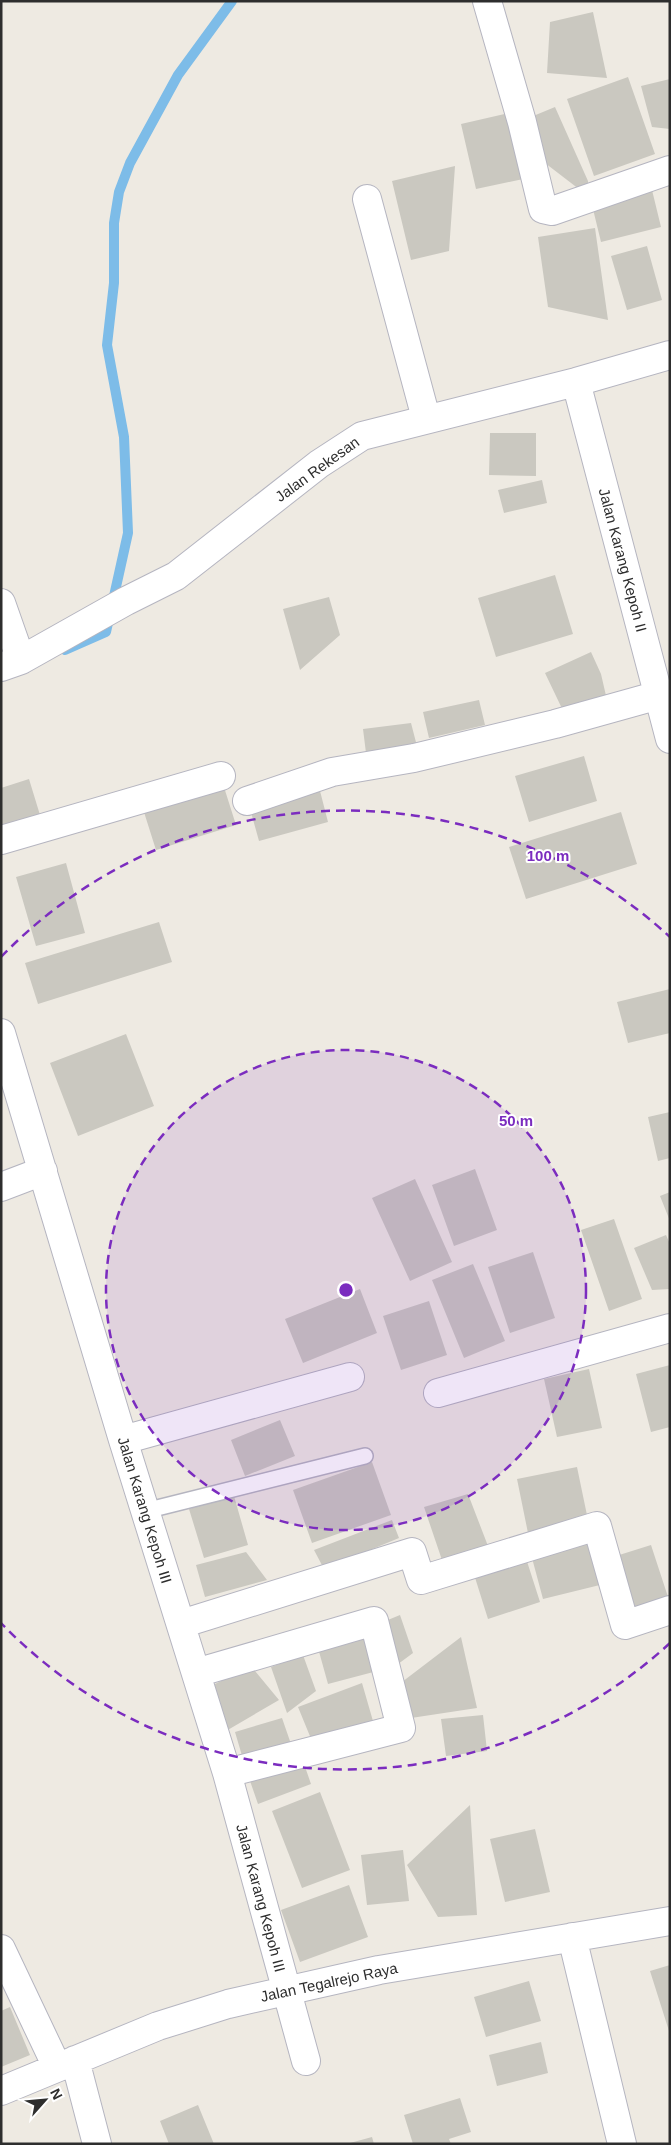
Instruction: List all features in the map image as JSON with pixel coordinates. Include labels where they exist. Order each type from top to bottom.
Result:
[{"type":"street","points":[[487,1],[522,122],[543,209],[552,211],[670,170]]},
{"type":"street","points":[[367,199],[426,418]]},
{"type":"street","name":"Jalan Rekesan","points":[[11,664],[176,576],[319,464],[362,436],[426,418],[576,382],[670,356]]},
{"type":"street","name":"Jalan Karang Kepoh II","points":[[576,382],[670,739]]},
{"type":"street","points":[[1,603],[11,664]]},
{"type":"street","points":[[246,801],[332,772],[414,758],[555,724],[659,695]]},
{"type":"street","points":[[1,840],[221,776]]},
{"type":"street","name":"Jalan Karang Kepoh III","points":[[1,1033],[9,1089],[43,1172],[123,1440],[227,1773],[306,2061]]},
{"type":"street","points":[[1,1187],[43,1172]]},
{"type":"street","points":[[438,1393],[670,1328]]},
{"type":"street","points":[[123,1440],[350,1377]]},
{"type":"street","points":[[181,1624],[412,1552],[421,1580],[597,1526],[625,1625],[670,1610]]},
{"type":"street","points":[[196,1673],[374,1622],[401,1728],[227,1773]]},
{"type":"street","name":"Jalan Tegalrejo Raya","points":[[1,2091],[158,2026],[228,2004],[286,1989],[379,1970],[670,1921]]},
{"type":"street","points":[[572,1937],[622,2144]]},
{"type":"street","points":[[1,1949],[66,2064],[97,2144]]},
{"type":"lane","points":[[145,1511],[365,1456]]},
{"type":"building","points":[[593,12],[607,78],[547,73],[550,22]]},
{"type":"building","points":[[628,77],[655,154],[594,176],[567,99]]},
{"type":"building","points":[[670,79],[670,129],[652,127],[641,86]]},
{"type":"building","points":[[555,107],[588,181],[588,196],[545,163],[526,119]]},
{"type":"building","points":[[513,112],[528,178],[476,189],[461,124]]},
{"type":"building","points":[[455,166],[449,251],[411,260],[392,181]]},
{"type":"building","points":[[652,190],[661,227],[601,242],[592,205]]},
{"type":"building","points":[[595,228],[608,320],[548,307],[538,237]]},
{"type":"building","points":[[647,246],[662,300],[627,310],[611,256]]},
{"type":"building","points":[[490,433],[536,433],[536,476],[489,475]]},
{"type":"building","points":[[542,480],[547,503],[504,513],[498,490]]},
{"type":"building","points":[[555,575],[573,634],[496,657],[478,598]]},
{"type":"building","points":[[329,597],[340,635],[300,670],[283,609]]},
{"type":"building","points":[[591,652],[601,674],[607,700],[567,719],[545,673]]},
{"type":"building","points":[[479,700],[485,725],[429,738],[423,712]]},
{"type":"building","points":[[411,723],[418,750],[367,761],[363,729]]},
{"type":"building","points":[[584,756],[597,801],[529,822],[515,776]]},
{"type":"building","points":[[29,779],[40,815],[1,828],[1,788]]},
{"type":"building","points":[[223,784],[236,825],[156,850],[143,809]]},
{"type":"building","points":[[319,787],[328,822],[259,841],[249,805]]},
{"type":"building","points":[[621,812],[637,864],[526,899],[509,847]]},
{"type":"building","points":[[66,863],[85,933],[36,946],[16,877]]},
{"type":"building","points":[[159,922],[172,962],[38,1004],[25,963]]},
{"type":"building","points":[[670,989],[670,1033],[628,1043],[617,1002]]},
{"type":"building","points":[[126,1034],[154,1106],[78,1136],[50,1063]]},
{"type":"building","points":[[670,1112],[670,1158],[658,1161],[648,1117]]},
{"type":"building","points":[[475,1169],[497,1230],[454,1246],[432,1185]]},
{"type":"building","points":[[415,1179],[452,1262],[410,1281],[372,1198]]},
{"type":"building","points":[[670,1192],[670,1221],[660,1196]]},
{"type":"building","points":[[614,1219],[642,1299],[609,1311],[581,1230]]},
{"type":"building","points":[[666,1235],[670,1244],[670,1289],[652,1290],[634,1248]]},
{"type":"building","points":[[533,1252],[555,1318],[510,1333],[488,1267]]},
{"type":"building","points":[[473,1264],[505,1341],[464,1358],[432,1280]]},
{"type":"building","points":[[360,1289],[377,1333],[303,1363],[285,1319]]},
{"type":"building","points":[[429,1301],[447,1355],[401,1370],[383,1316]]},
{"type":"building","points":[[670,1365],[670,1427],[651,1432],[636,1374]]},
{"type":"building","points":[[589,1369],[602,1428],[557,1437],[544,1379]]},
{"type":"building","points":[[280,1420],[295,1456],[245,1476],[231,1440]]},
{"type":"building","points":[[372,1462],[391,1515],[312,1543],[293,1490]]},
{"type":"building","points":[[577,1467],[588,1520],[528,1533],[517,1479]]},
{"type":"building","points":[[468,1494],[488,1546],[443,1563],[424,1507]]},
{"type":"building","points":[[234,1496],[248,1545],[204,1558],[189,1509]]},
{"type":"building","points":[[392,1520],[399,1538],[324,1569],[314,1550]]},
{"type":"building","points":[[597,1541],[608,1583],[543,1599],[532,1558]]},
{"type":"building","points":[[651,1545],[669,1600],[634,1612],[616,1556]]},
{"type":"building","points":[[246,1552],[267,1580],[205,1597],[196,1565]]},
{"type":"building","points":[[524,1552],[540,1602],[488,1619],[472,1568]]},
{"type":"building","points":[[400,1615],[413,1653],[390,1670],[383,1622]]},
{"type":"building","points":[[372,1635],[381,1670],[328,1684],[318,1648]]},
{"type":"building","points":[[461,1637],[477,1708],[411,1718],[402,1682]]},
{"type":"building","points":[[303,1655],[316,1691],[287,1713],[271,1667]]},
{"type":"building","points":[[251,1666],[279,1700],[226,1731],[213,1685]]},
{"type":"building","points":[[362,1683],[375,1728],[314,1746],[298,1707]]},
{"type":"building","points":[[483,1715],[487,1751],[446,1756],[441,1719]]},
{"type":"building","points":[[282,1718],[291,1744],[243,1759],[235,1732]]},
{"type":"building","points":[[302,1758],[311,1784],[258,1804],[249,1778]]},
{"type":"building","points":[[320,1792],[350,1870],[302,1888],[272,1811]]},
{"type":"building","points":[[470,1805],[477,1915],[438,1917],[407,1865]]},
{"type":"building","points":[[535,1829],[550,1892],[505,1902],[490,1839]]},
{"type":"building","points":[[403,1850],[409,1901],[367,1905],[361,1855]]},
{"type":"building","points":[[349,1885],[368,1937],[300,1962],[281,1910]]},
{"type":"building","points":[[670,1965],[670,2031],[669,2031],[650,1971]]},
{"type":"building","points":[[529,1981],[541,2021],[486,2037],[474,1997]]},
{"type":"building","points":[[10,2007],[30,2055],[1,2067],[1,2011]]},
{"type":"building","points":[[541,2042],[548,2073],[497,2086],[489,2055]]},
{"type":"building","points":[[460,2098],[471,2132],[449,2139],[451,2144],[413,2144],[404,2115]]},
{"type":"building","points":[[198,2105],[214,2144],[169,2144],[160,2121]]},
{"type":"building","points":[[372,2137],[374,2144],[350,2144],[350,2143]]},
{"type":"waterway","points":[[65,650],[106,632],[128,533],[124,437],[107,345],[114,283],[114,223],[119,192],[130,163],[178,75],[232,1]]}]
